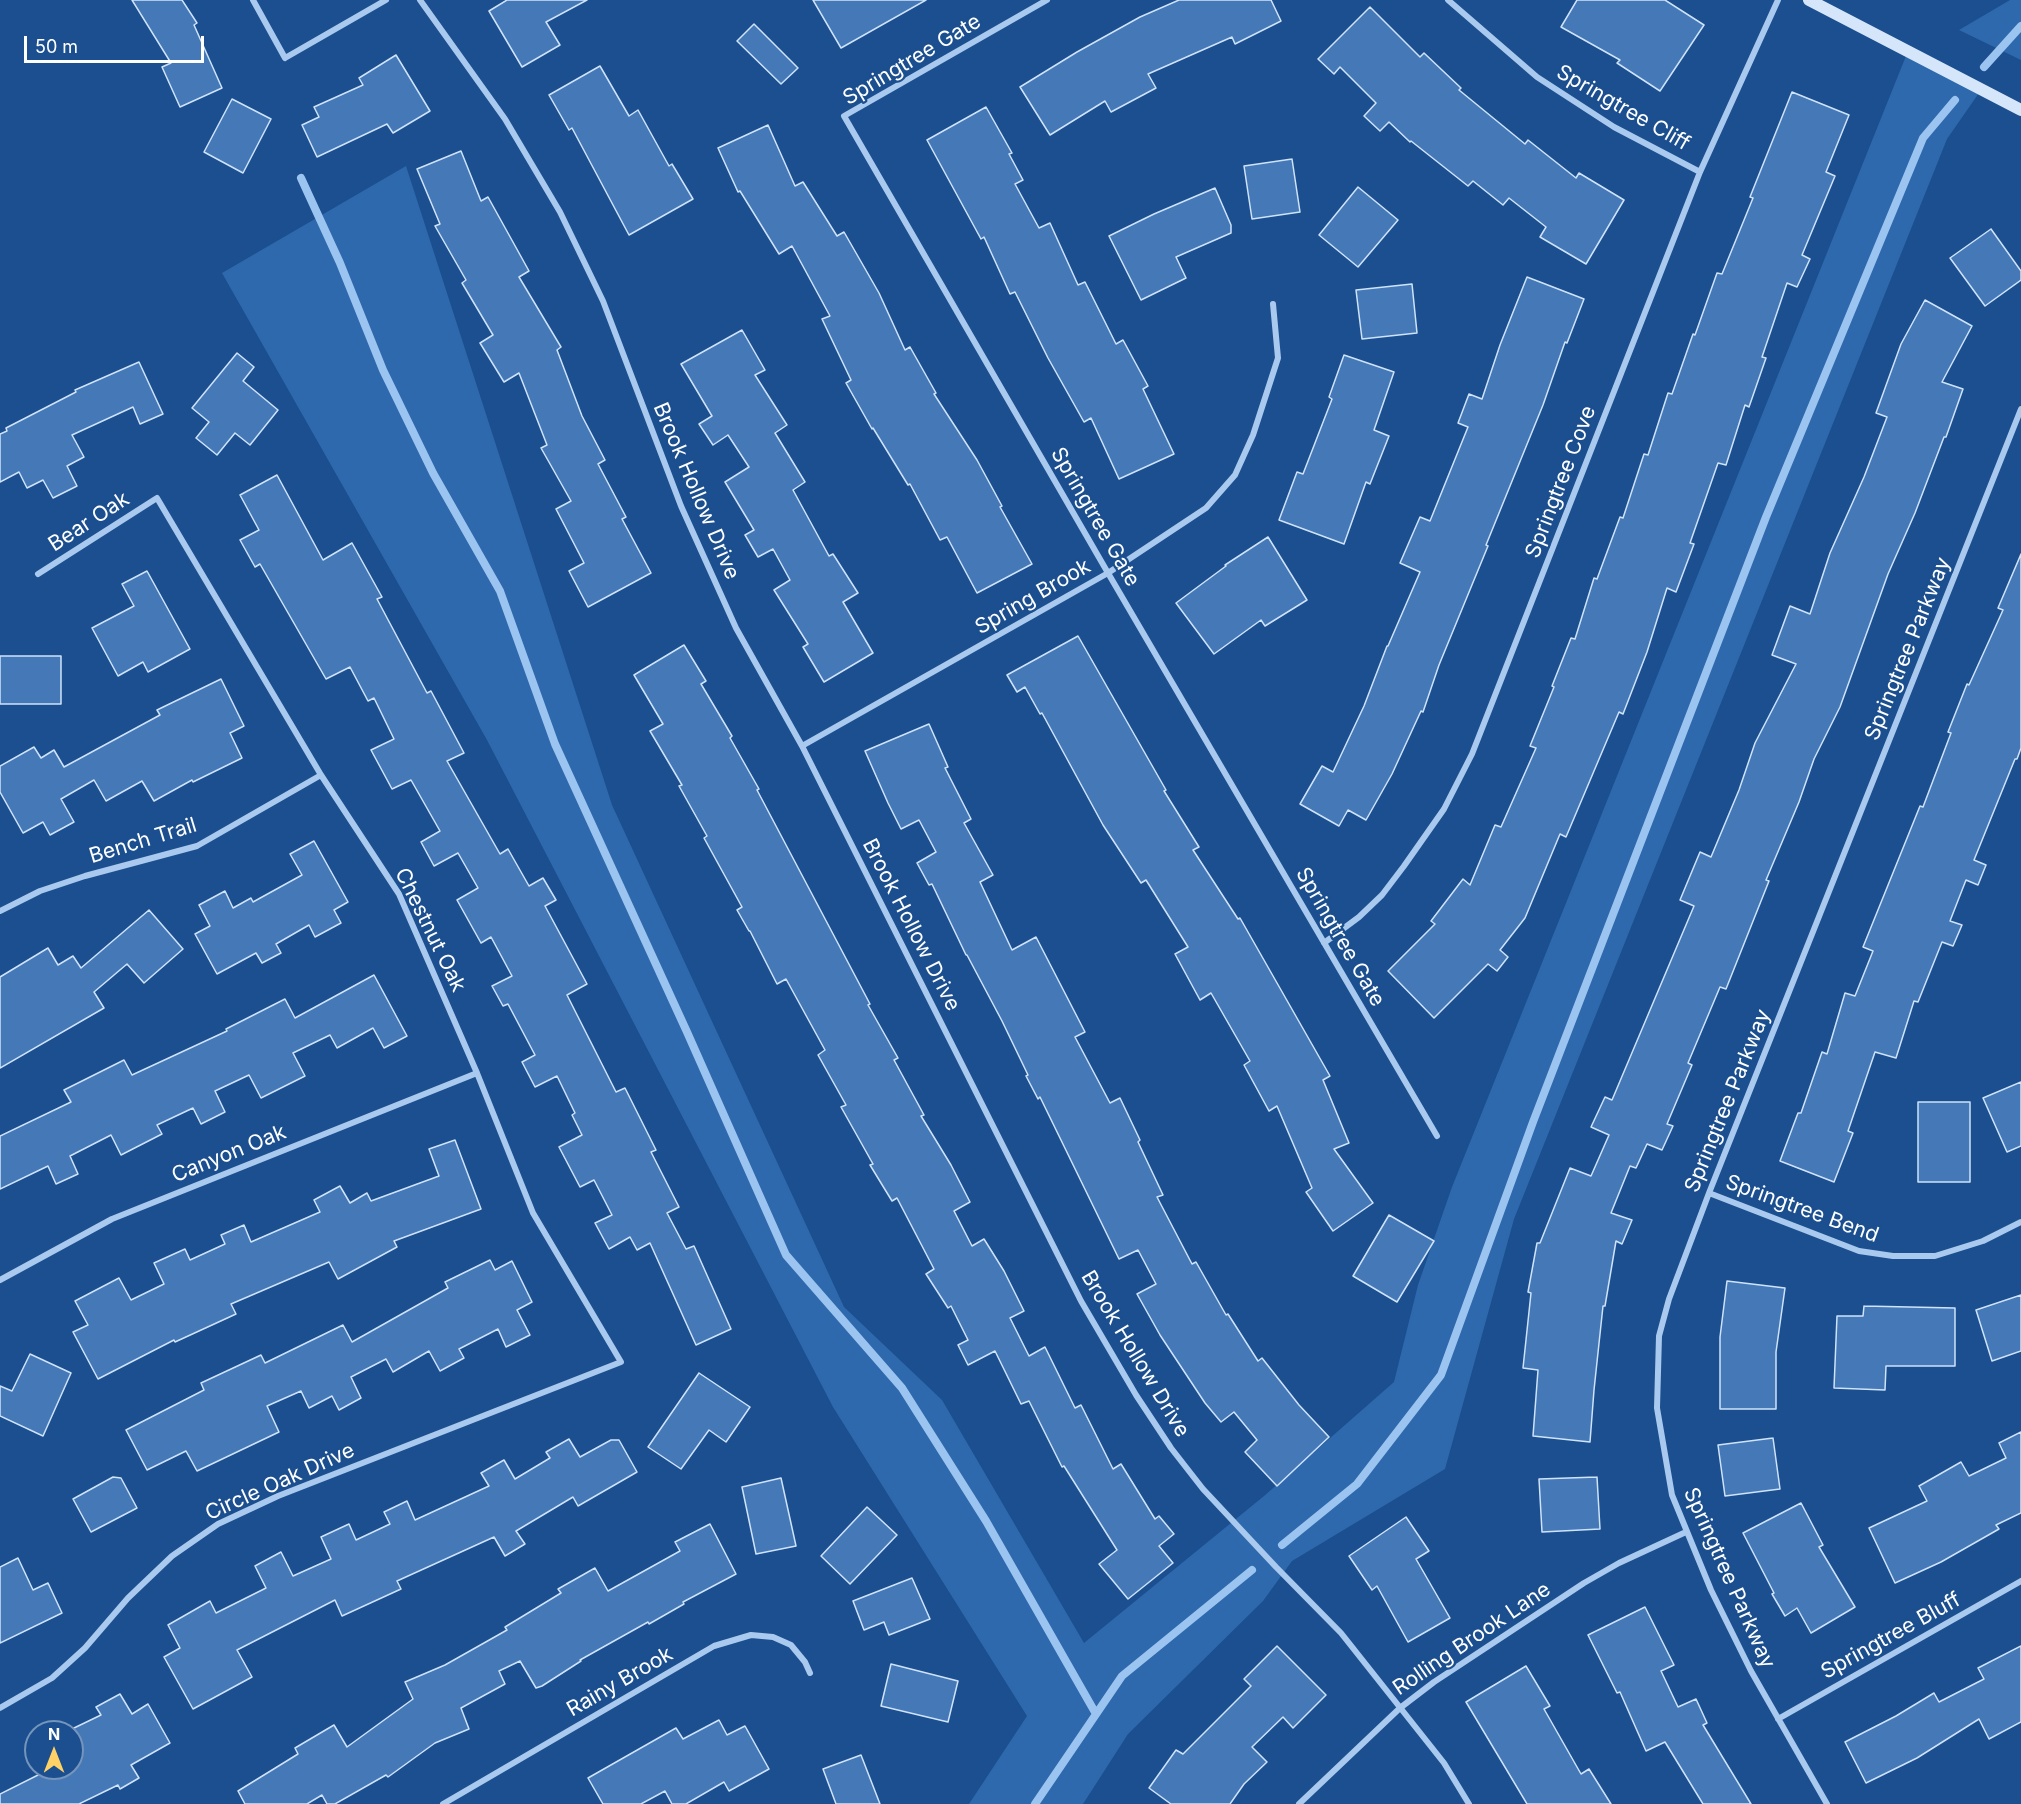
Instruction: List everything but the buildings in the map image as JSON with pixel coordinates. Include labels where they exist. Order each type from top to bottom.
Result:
[{"type":"main road","points":[[1809,0],[2021,110]]},
{"type":"street","points":[[253,0],[285,58],[386,0]]},
{"type":"street","name":"Brook Hollow Drive","points":[[420,0],[505,119],[560,212],[603,301],[681,506],[736,628],[802,746],[1081,1301],[1136,1395],[1171,1448],[1203,1489],[1341,1633],[1444,1763],[1469,1804]]},
{"type":"street","name":"Springtree Gate","points":[[1047,0],[844,116],[1437,1136]]},
{"type":"street","name":"Springtree Cliff","points":[[1448,0],[1537,77],[1614,128],[1700,172]]},
{"type":"street","name":"Springtree Cove","points":[[1324,943],[1359,917],[1382,895],[1444,809],[1472,754],[1700,172],[1778,0]]},
{"type":"street","name":"Spring Brook","points":[[802,746],[1108,573],[1206,508],[1235,475],[1253,435],[1278,358],[1273,304]]},
{"type":"street","name":"Springtree Parkway","points":[[1827,1804],[1778,1719],[1711,1590],[1672,1495],[1659,1418],[1657,1375],[1659,1336],[1669,1299],[1708,1193],[2021,409]]},
{"type":"street","name":"Bear Oak","points":[[38,574],[158,498]]},
{"type":"street","name":"Chestnut Oak","points":[[158,498],[321,775],[399,894],[477,1073],[533,1213],[621,1362]]},
{"type":"street","name":"Bench Trail","points":[[0,911],[40,891],[85,876],[197,846],[321,775]]},
{"type":"street","name":"Canyon Oak","points":[[0,1280],[112,1219],[477,1073]]},
{"type":"street","name":"Springtree Bend","points":[[1708,1193],[1859,1251],[1893,1257],[1935,1256],[1983,1240],[2021,1222]]},
{"type":"street","name":"Circle Oak Drive","points":[[0,1708],[52,1678],[85,1648],[128,1598],[172,1556],[219,1524],[278,1496],[621,1362]]},
{"type":"street","name":"Rolling Brook Lane","points":[[1299,1804],[1400,1708],[1434,1682],[1584,1583],[1619,1563],[1686,1532]]},
{"type":"street","name":"Springtree Bluff","points":[[1778,1719],[2021,1581]]},
{"type":"street","name":"Rainy Brook","points":[[443,1804],[714,1646],[751,1635],[773,1637],[791,1645],[806,1662],[810,1673]]},
{"type":"shaded area","points":[[2010,0],[2021,0],[2021,60],[1959,30]]},
{"type":"shaded area","points":[[1908,51],[1981,90],[1947,139],[1514,1219],[1445,1469],[1292,1561],[1263,1601],[1128,1734],[1083,1804],[969,1804],[1027,1716],[833,1407],[487,740],[222,273],[406,166],[612,805],[844,1307],[942,1400],[1084,1643],[1264,1496],[1394,1382],[1418,1285],[1452,1187]]},
{"type":"waterway","points":[[1984,67],[2021,26]]},
{"type":"waterway","points":[[1282,1545],[1357,1484],[1441,1375],[1533,1122],[1766,517],[1923,138],[1955,100]]},
{"type":"waterway","points":[[301,178],[340,263],[383,370],[433,473],[500,591],[555,744],[786,1255],[902,1388],[986,1521],[1096,1714]]},
{"type":"waterway","points":[[1035,1804],[1122,1676],[1252,1570]]}]
